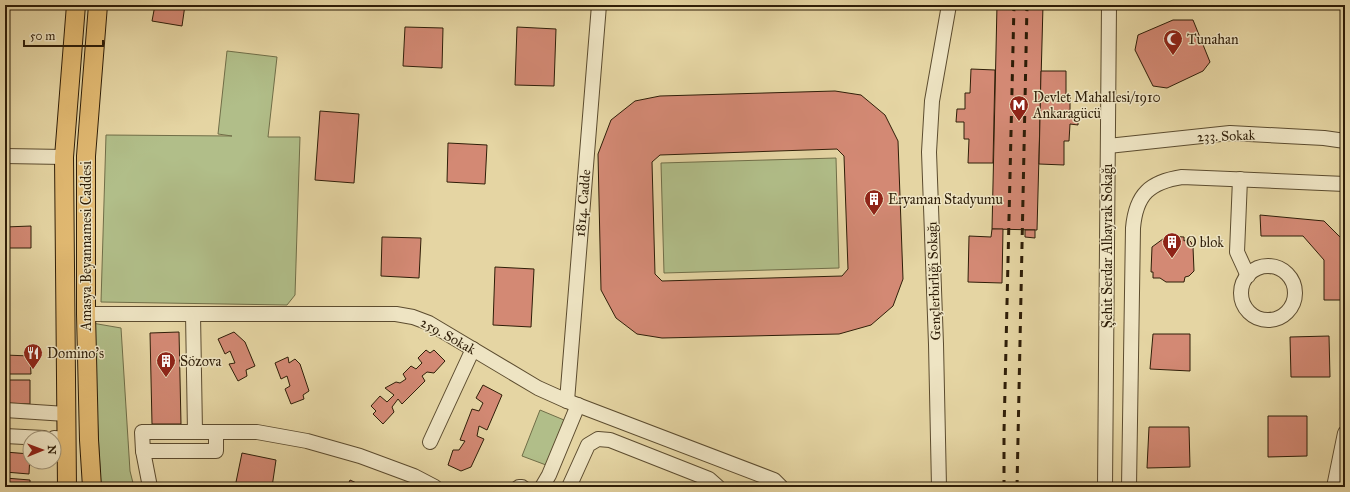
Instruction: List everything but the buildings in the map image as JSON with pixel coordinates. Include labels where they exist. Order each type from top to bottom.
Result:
[{"type":"main road","name":"Amasya Beyannamesi Caddesi","points":[[62,431],[66,414],[64,157],[76,5]]},
{"type":"main road","name":"Amasya Beyannamesi Caddesi","points":[[92,487],[89,440],[86,314],[86,156],[98,5]]},
{"type":"main road","name":"Amasya Beyannamesi Caddesi","points":[[62,453],[67,487]]},
{"type":"street","name":"1814. Cadde","points":[[542,487],[549,475],[572,403],[599,5]]},
{"type":"street","name":"Gençlerbirliği Sokağı","points":[[939,487],[936,344],[929,152],[932,101],[949,5]]},
{"type":"street","name":"Şehit Serdar Albayrak Sokağı","points":[[1105,487],[1109,5]]},
{"type":"street","name":"233. Sokak","points":[[1108,146],[1230,133],[1324,138],[1345,141]]},
{"type":"street","points":[[5,156],[64,157]]},
{"type":"street","points":[[1129,487],[1134,214],[1140,200],[1150,189],[1165,180],[1182,177],[1345,184]]},
{"type":"street","points":[[1240,179],[1237,252],[1248,276]]},
{"type":"street","name":"259. Sokak","points":[[86,314],[396,314],[413,317],[429,323],[538,388],[572,403],[774,480],[780,487]]},
{"type":"street","points":[[193,314],[195,432]]},
{"type":"street","points":[[430,442],[473,349]]},
{"type":"street","points":[[5,410],[66,414]]},
{"type":"street","points":[[150,487],[143,451],[142,432],[257,432],[307,441],[360,456],[414,476],[435,487]]},
{"type":"street","points":[[143,451],[216,452],[216,432]]},
{"type":"street","points":[[1334,487],[1345,433]]},
{"type":"street","points":[[5,436],[22,437]]},
{"type":"street","points":[[569,487],[588,445],[598,439],[610,440],[709,479],[718,487]]},
{"type":"green space","points":[[227,51],[277,57],[268,137],[300,137],[295,295],[287,305],[101,302],[106,135],[232,136],[218,134]]},
{"type":"green space","points":[[836,158],[839,268],[664,273],[661,163]]},
{"type":"green space","points":[[92,323],[121,328],[130,471],[134,487],[101,487]]},
{"type":"green space","points":[[540,410],[564,420],[546,465],[522,456]]},
{"type":"railway","points":[[1004,487],[1014,5]]},
{"type":"railway","points":[[1017,487],[1027,5]]},
{"type":"place","name":"Tunahan","points":[[1173,56]]},
{"type":"place","name":"Devlet Mahallesi/1910 Ankaragücü","points":[[1019,122]]},
{"type":"place","name":"Eryaman Stadyumu","points":[[874,216]]},
{"type":"place","name":"O blok","points":[[1172,259]]},
{"type":"place","name":"Domino's","points":[[33,370]]},
{"type":"place","name":"Sözova","points":[[166,378]]}]
